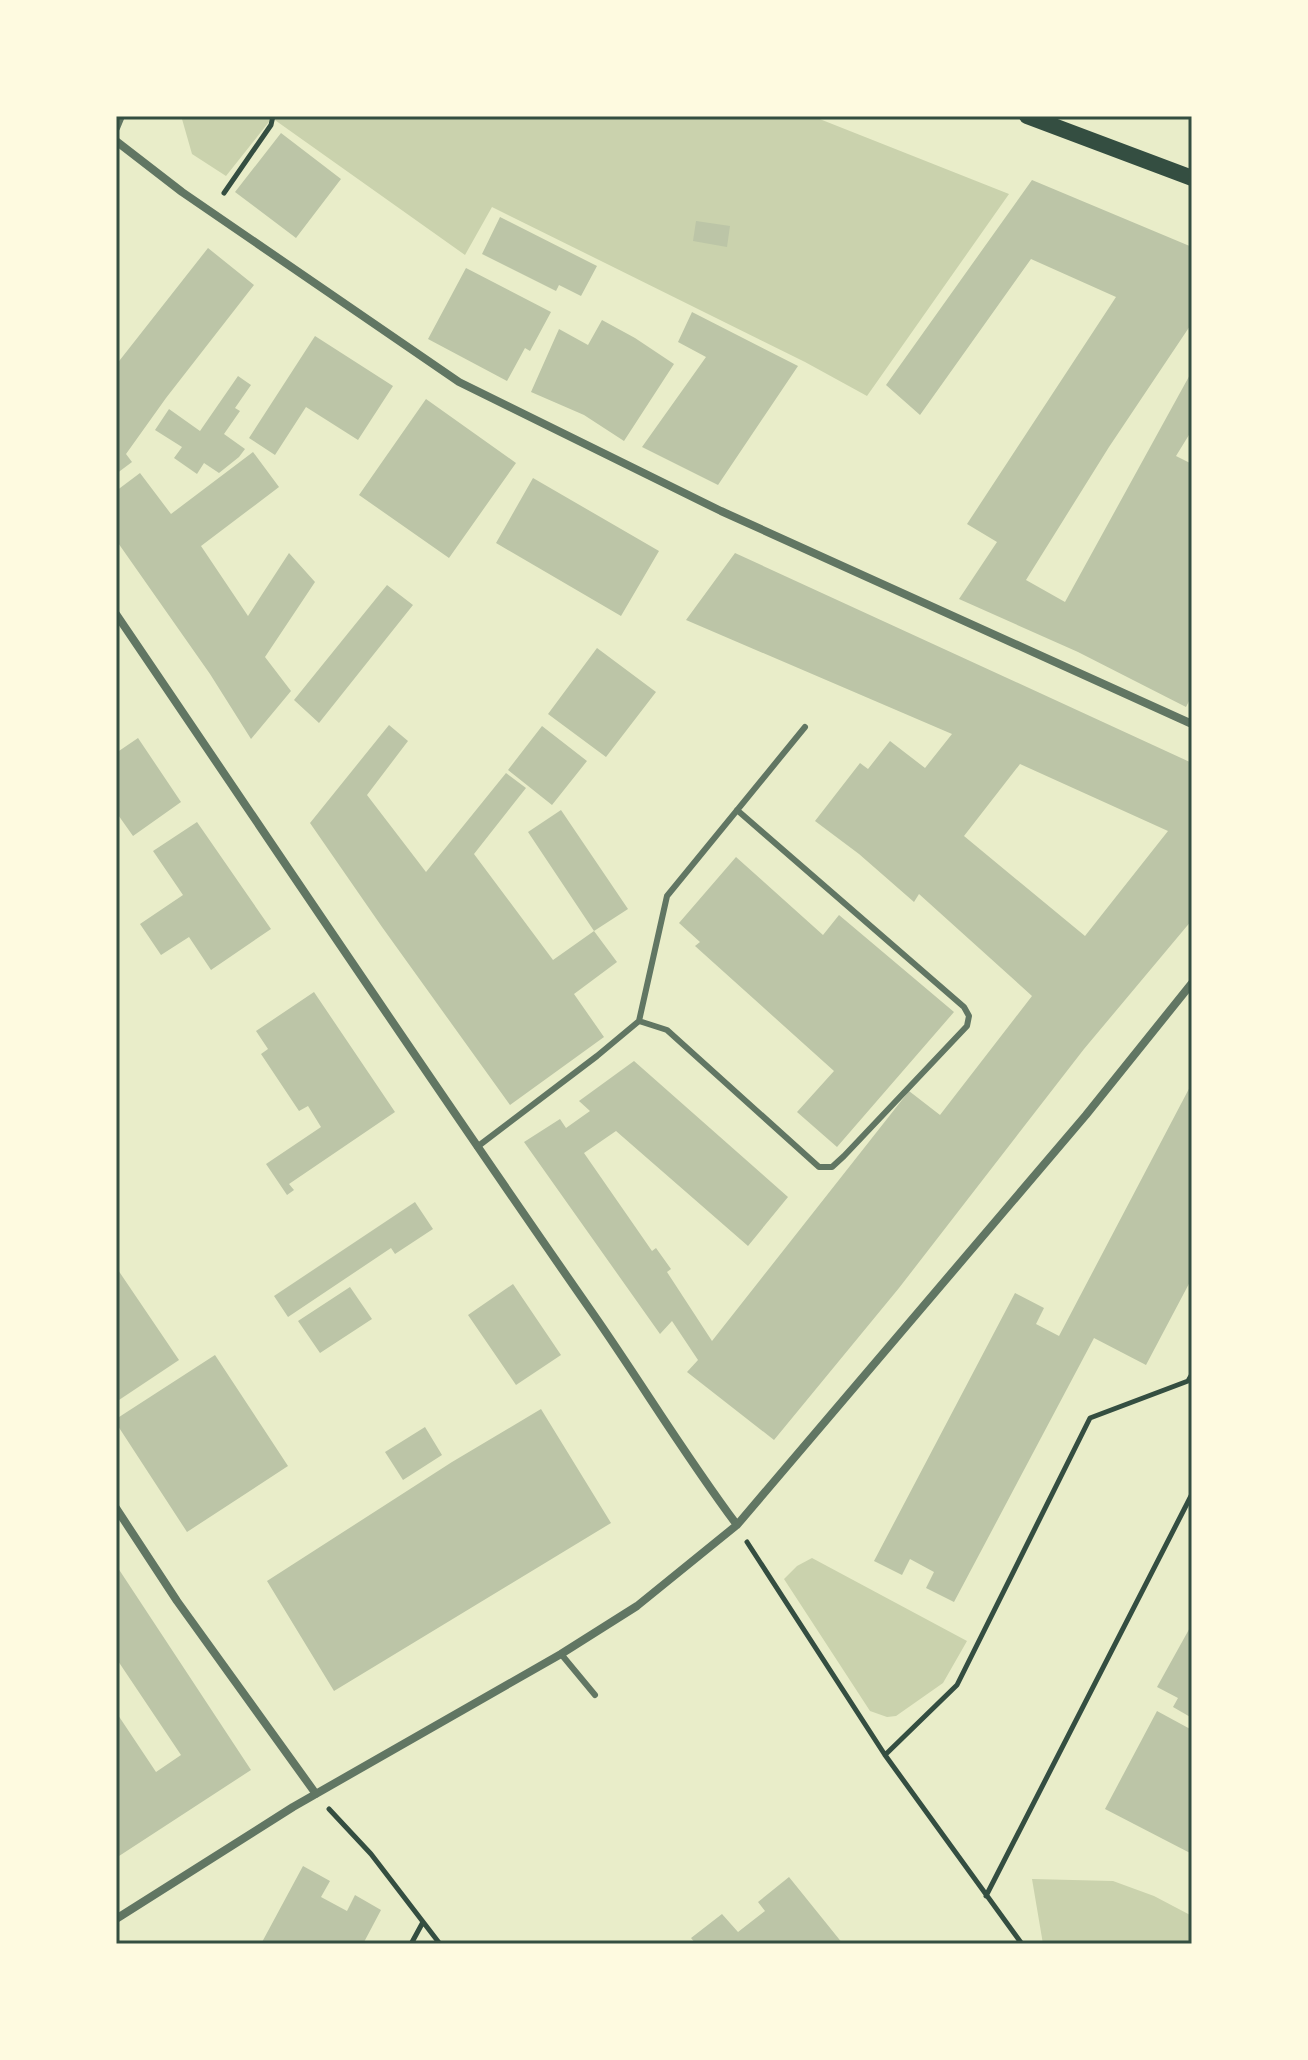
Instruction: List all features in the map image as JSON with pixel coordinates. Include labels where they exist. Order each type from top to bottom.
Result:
[{"type":"main road","points":[[1027,116],[1192,178]]},
{"type":"street","points":[[116,128],[121,116]]},
{"type":"street","points":[[116,141],[182,192],[459,382],[721,511],[1192,724]]},
{"type":"street","points":[[116,614],[737,1525]]},
{"type":"street","points":[[116,1919],[316,1794],[561,1654],[637,1606],[737,1525],[1075,1128],[1192,983]]},
{"type":"street","points":[[116,1508],[177,1601],[316,1794]]},
{"type":"lane","points":[[477,1147],[639,1021],[667,896],[805,727]]},
{"type":"lane","points":[[639,1021],[667,1030],[819,1167],[832,1167],[844,1156],[967,1026],[969,1016],[964,1007],[737,810]]},
{"type":"lane","points":[[561,1654],[595,1695]]},
{"type":"path","points":[[223,194],[271,125],[273,116]]},
{"type":"path","points":[[885,1755],[957,1685],[1090,1418],[1188,1381],[1192,1374]]},
{"type":"path","points":[[986,1896],[1192,1494]]},
{"type":"path","points":[[737,1525],[885,1755],[1022,1944]]},
{"type":"path","points":[[316,1794],[371,1854],[440,1944]]},
{"type":"path","points":[[411,1944],[423,1922]]},
{"type":"green space","points":[[184,116],[812,116],[1009,194],[867,396],[805,362],[492,207],[465,255],[272,118],[226,176],[192,154],[182,119]]},
{"type":"green space","points":[[812,1558],[967,1641],[943,1683],[896,1716],[887,1717],[870,1711],[784,1579],[797,1566]]},
{"type":"green space","points":[[1032,1879],[1113,1881],[1154,1896],[1192,1916],[1192,1944],[1043,1944]]},
{"type":"building","points":[[281,133],[341,179],[296,238],[235,192]]},
{"type":"building","points":[[1032,180],[1192,247],[1192,323],[1109,447],[1026,580],[1065,602],[1192,371],[1192,430],[1176,456],[1192,464],[1192,695],[1186,707],[1078,652],[959,599],[997,542],[967,524],[1116,297],[1031,259],[920,415],[886,385]]},
{"type":"building","points":[[500,217],[597,266],[581,296],[559,285],[556,291],[482,254]]},
{"type":"building","points":[[696,221],[730,226],[727,247],[693,241]]},
{"type":"building","points":[[208,248],[254,285],[126,454],[132,462],[116,474],[116,365]]},
{"type":"building","points":[[466,268],[551,312],[530,351],[525,348],[507,381],[428,339]]},
{"type":"building","points":[[692,312],[798,366],[718,485],[642,447],[706,357],[678,342]]},
{"type":"building","points":[[602,320],[674,364],[624,441],[584,415],[531,392],[559,329],[588,345]]},
{"type":"building","points":[[315,336],[393,386],[358,440],[306,407],[275,455],[249,438]]},
{"type":"building","points":[[238,376],[251,385],[235,408],[240,411],[224,434],[245,449],[219,473],[204,463],[197,474],[174,458],[182,447],[155,430],[169,409],[200,431]]},
{"type":"building","points":[[426,399],[516,463],[449,558],[359,495]]},
{"type":"building","points":[[253,452],[279,487],[201,546],[248,616],[289,553],[315,582],[265,657],[291,691],[251,739],[210,674],[116,540],[116,491],[140,473],[171,514]]},
{"type":"building","points":[[533,478],[659,551],[621,616],[496,543]]},
{"type":"building","points":[[735,553],[1192,763],[1192,920],[1084,1049],[899,1288],[774,1440],[687,1372],[698,1360],[672,1321],[660,1334],[524,1142],[560,1119],[566,1128],[590,1111],[579,1101],[634,1061],[788,1197],[748,1246],[616,1131],[584,1153],[652,1251],[656,1248],[671,1269],[667,1272],[712,1341],[909,1091],[940,1115],[1032,996],[919,894],[914,902],[815,821],[860,763],[868,769],[890,741],[925,768],[952,734],[686,620]],"holes":[[[1020,764],[1168,831],[1085,936],[964,836]]]},
{"type":"building","points":[[387,585],[413,605],[319,723],[294,700]]},
{"type":"building","points":[[597,648],[656,692],[606,757],[548,714]]},
{"type":"building","points":[[389,725],[408,741],[367,795],[426,872],[506,773],[526,788],[474,854],[553,960],[594,931],[617,962],[574,994],[604,1037],[510,1105],[310,823]]},
{"type":"building","points":[[542,726],[587,761],[552,805],[508,770]]},
{"type":"building","points":[[138,738],[181,802],[133,836],[116,812],[116,753]]},
{"type":"building","points":[[561,810],[628,909],[594,931],[528,832]]},
{"type":"building","points":[[197,822],[271,929],[211,970],[189,937],[161,955],[140,924],[183,895],[153,851]]},
{"type":"building","points":[[736,857],[823,935],[839,915],[954,1012],[837,1147],[797,1112],[834,1071],[695,946],[700,942],[679,923]]},
{"type":"building","points":[[314,992],[395,1112],[289,1184],[294,1190],[287,1195],[266,1164],[321,1127],[308,1106],[299,1111],[261,1054],[268,1049],[256,1031]]},
{"type":"building","points":[[1192,1083],[1192,1278],[1146,1365],[1094,1338],[954,1602],[926,1588],[934,1572],[910,1559],[902,1575],[874,1561],[1015,1293],[1044,1308],[1036,1324],[1059,1336]]},
{"type":"building","points":[[415,1202],[433,1229],[395,1254],[391,1248],[288,1317],[274,1296]]},
{"type":"building","points":[[116,1267],[179,1360],[116,1402]]},
{"type":"building","points":[[513,1284],[561,1355],[516,1385],[468,1315]]},
{"type":"building","points":[[350,1287],[372,1319],[320,1353],[298,1321]]},
{"type":"building","points":[[215,1355],[288,1466],[187,1532],[116,1419]]},
{"type":"building","points":[[541,1409],[611,1523],[334,1691],[267,1581],[452,1462]]},
{"type":"building","points":[[425,1427],[442,1455],[403,1480],[385,1452]]},
{"type":"building","points":[[116,1565],[251,1770],[116,1858],[116,1712],[156,1772],[181,1755],[116,1658]]},
{"type":"building","points":[[1192,1624],[1192,1718],[1173,1707],[1178,1698],[1157,1687]]},
{"type":"building","points":[[1157,1711],[1192,1730],[1192,1854],[1105,1809]]},
{"type":"building","points":[[303,1866],[330,1881],[321,1897],[347,1911],[355,1895],[381,1910],[363,1944],[261,1944]]},
{"type":"building","points":[[789,1877],[843,1944],[696,1944],[691,1938],[722,1914],[738,1932],[765,1911],[758,1902]]}]
